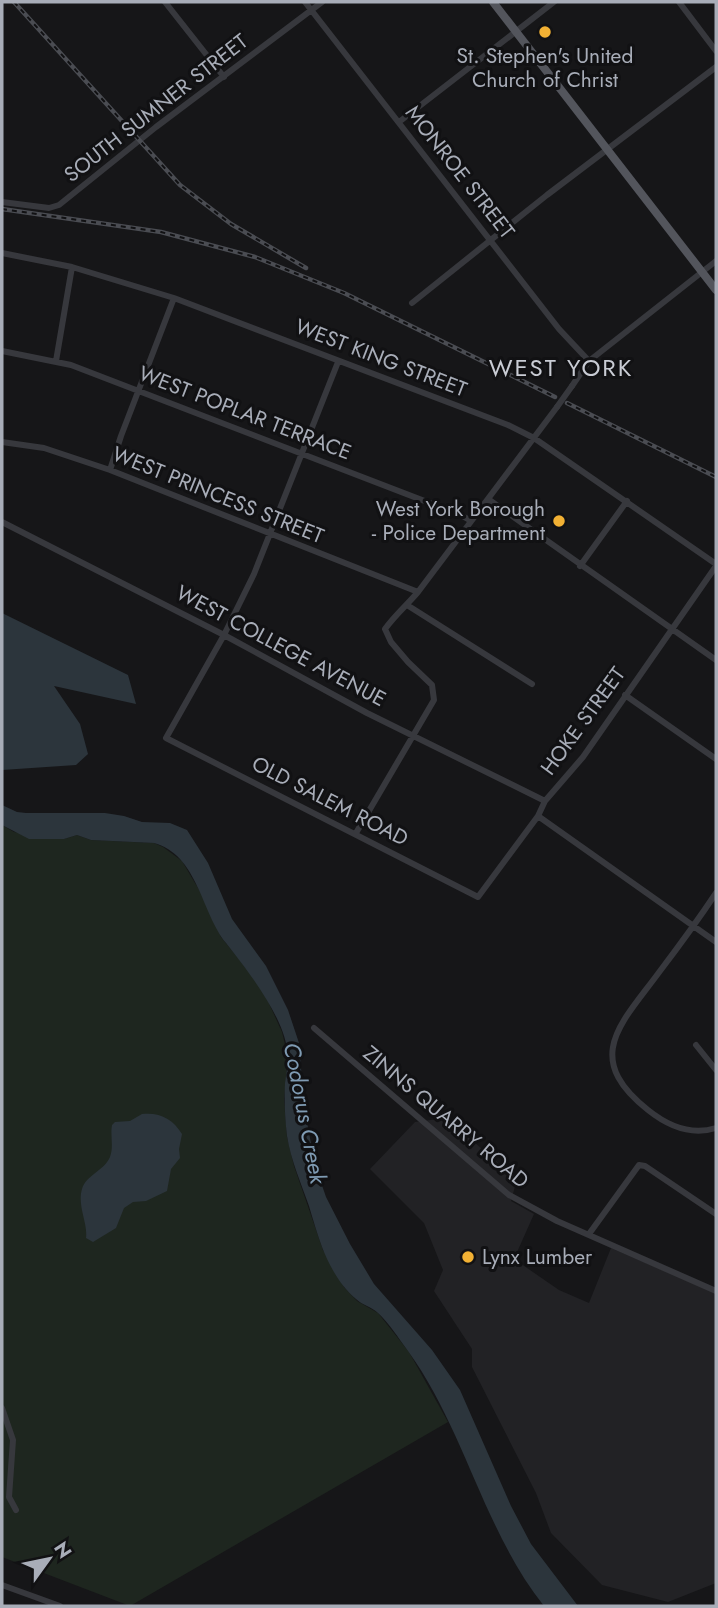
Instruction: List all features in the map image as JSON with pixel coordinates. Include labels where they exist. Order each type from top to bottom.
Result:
[{"type":"main road","points":[[493,2],[716,290]]},
{"type":"street","points":[[166,2],[223,76]]},
{"type":"street","name":"MONROE STREET","points":[[305,2],[559,329],[589,361]]},
{"type":"street","name":"SOUTH SUMNER STREET","points":[[2,202],[49,208],[59,205],[156,127],[322,2]]},
{"type":"street","points":[[399,122],[554,2]]},
{"type":"street","points":[[679,2],[716,51]]},
{"type":"street","points":[[412,303],[547,195],[716,67]]},
{"type":"street","name":"WEST KING STREET","points":[[2,253],[72,267],[174,298],[508,425],[534,438],[716,565]]},
{"type":"street","points":[[356,833],[434,700],[432,685],[391,642],[385,629],[418,592],[589,361],[716,261]]},
{"type":"street","points":[[56,361],[72,267]]},
{"type":"street","points":[[110,470],[174,298]]},
{"type":"street","name":"WEST POPLAR TERRACE","points":[[2,351],[56,361],[471,521]]},
{"type":"street","points":[[224,635],[271,534],[338,362]]},
{"type":"street","name":"WEST PRINCESS STREET","points":[[2,442],[44,448],[110,470],[418,592]]},
{"type":"street","points":[[488,499],[716,660]]},
{"type":"street","points":[[580,566],[627,501]]},
{"type":"street","name":"WEST COLLEGE AVENUE","points":[[2,522],[224,635],[367,713],[545,800]]},
{"type":"street","name":"HOKE STREET","points":[[478,897],[538,816],[545,800],[583,757],[716,565]]},
{"type":"street","points":[[407,605],[533,684]]},
{"type":"street","name":"OLD SALEM ROAD","points":[[224,635],[166,738],[478,897]]},
{"type":"street","points":[[625,695],[716,759]]},
{"type":"street","points":[[538,816],[716,942]]},
{"type":"street","points":[[716,893],[619,1026],[614,1040],[613,1066],[628,1093],[668,1123],[702,1132],[716,1128]]},
{"type":"street","name":"ZINNS QUARRY ROAD","points":[[314,1028],[509,1195],[530,1208],[716,1291]]},
{"type":"street","points":[[696,1045],[716,1070]]},
{"type":"street","points":[[589,1234],[639,1166],[645,1166],[716,1214]]},
{"type":"street","points":[[2,1408],[13,1440],[9,1497],[16,1510]]},
{"type":"street","points":[[2,1585],[60,1606]]},
{"type":"shaded area","points":[[2,825],[14,832],[64,839],[77,835],[91,840],[154,843],[182,861],[205,900],[221,937],[261,986],[282,1032],[288,1057],[284,1099],[287,1137],[294,1166],[323,1250],[344,1287],[357,1301],[378,1313],[409,1352],[448,1422],[130,1606],[2,1557]]},
{"type":"shaded area","points":[[446,1118],[517,1179],[511,1201],[534,1214],[514,1259],[559,1290],[589,1303],[611,1248],[716,1293],[716,1583],[668,1602],[602,1585],[551,1533],[536,1493],[472,1367],[472,1349],[434,1291],[443,1270],[424,1223],[370,1169],[415,1122]]},
{"type":"water","points":[[2,613],[128,675],[136,704],[54,686],[80,724],[88,754],[76,765],[2,770]]},
{"type":"water","name":"Codorus Creek","points":[[2,805],[26,813],[105,813],[142,822],[170,823],[187,830],[208,863],[232,919],[266,966],[288,1010],[299,1043],[304,1106],[315,1165],[326,1197],[374,1284],[432,1350],[460,1390],[511,1506],[531,1544],[578,1606],[544,1606],[505,1545],[427,1381],[386,1321],[350,1294],[332,1268],[320,1242],[289,1145],[285,1103],[288,1057],[281,1028],[265,997],[218,930],[190,872],[169,849],[154,843],[91,840],[77,835],[64,839],[29,839],[2,825]]},
{"type":"water","points":[[142,1114],[160,1115],[178,1129],[182,1134],[180,1158],[171,1169],[167,1191],[146,1201],[133,1202],[124,1208],[116,1228],[93,1242],[86,1238],[82,1189],[87,1180],[104,1166],[110,1157],[112,1125],[115,1122],[130,1121]]},
{"type":"railway","points":[[14,2],[180,185],[231,224],[306,268]]},
{"type":"railway","points":[[2,209],[161,232],[255,257],[344,293],[555,397]]},
{"type":"railway","points":[[567,403],[716,477]]},
{"type":"place","name":"St. Stephen's United Church of Christ","points":[[545,32]]},
{"type":"place","name":"West York Borough - Police Department","points":[[559,521]]},
{"type":"place","name":"Lynx Lumber","points":[[468,1257]]},
{"type":"district","name":"WEST YORK","points":[[561,368]]}]
